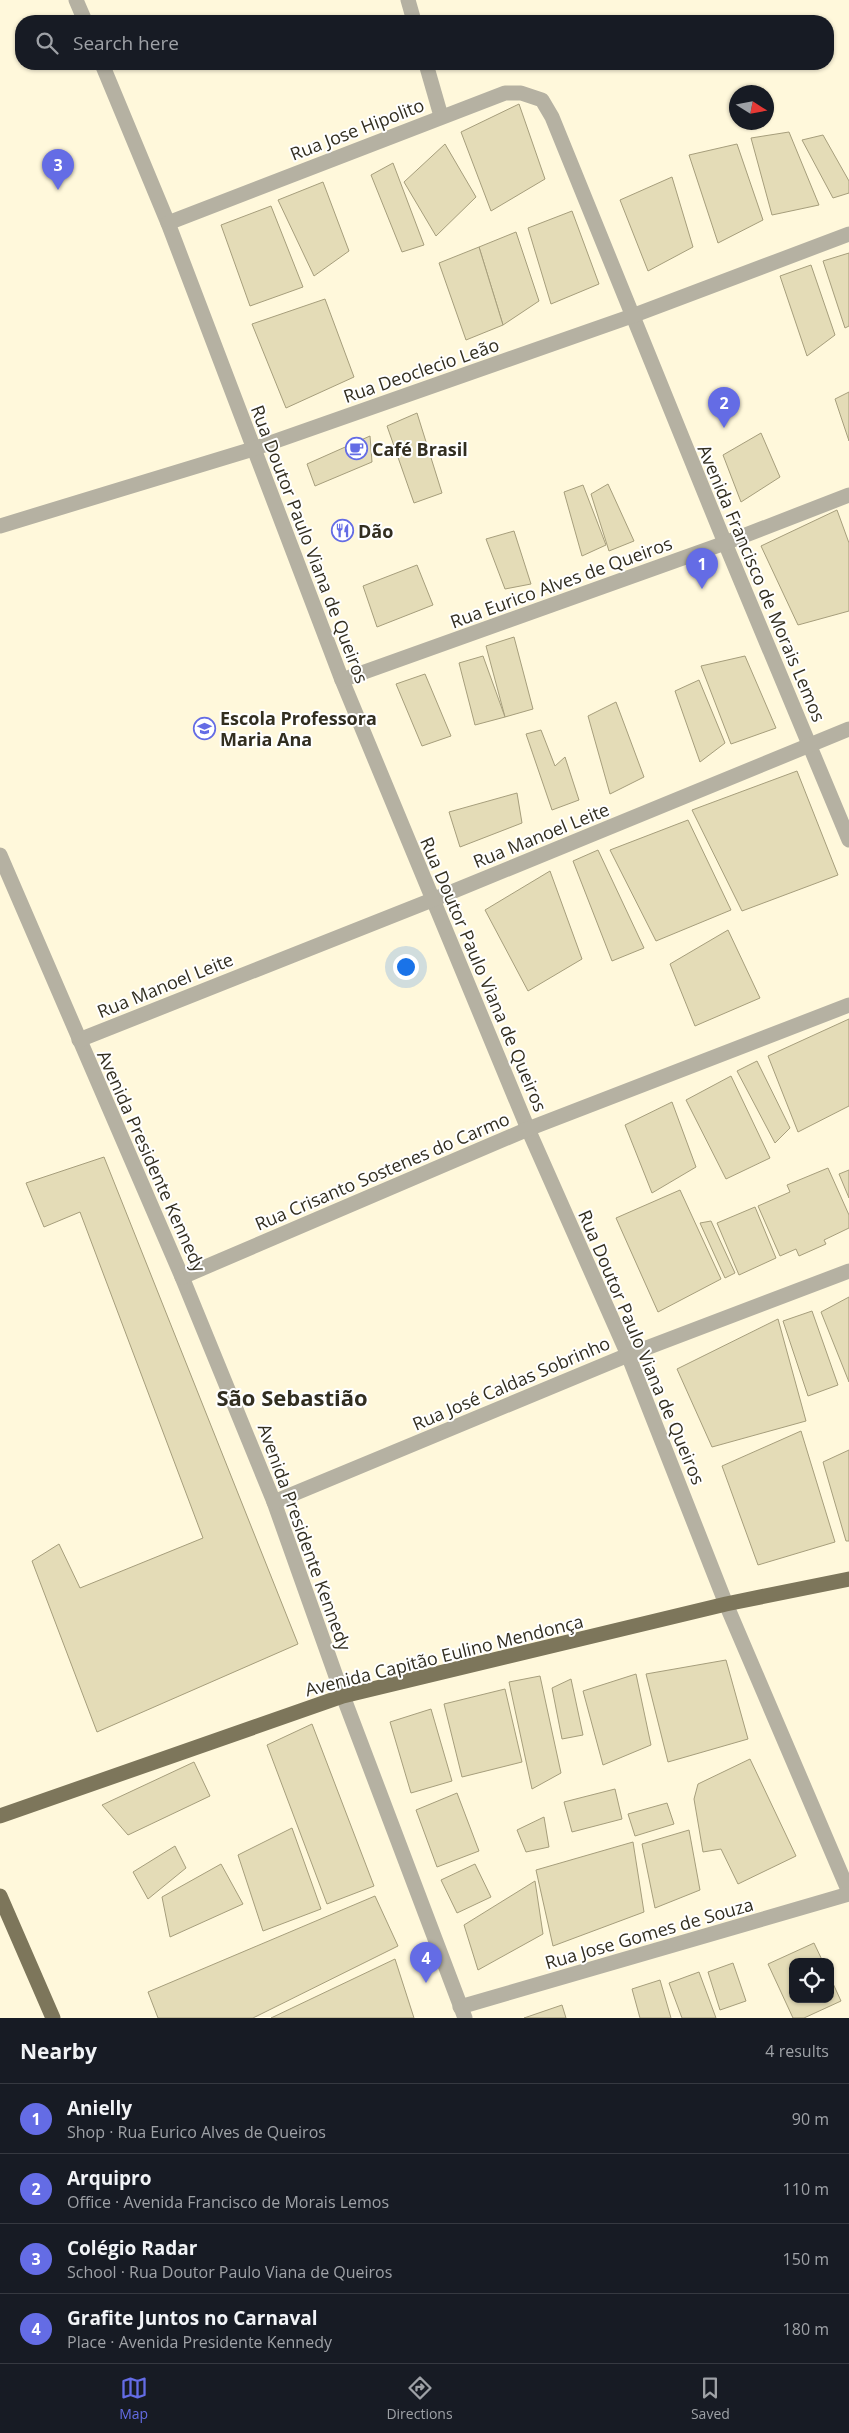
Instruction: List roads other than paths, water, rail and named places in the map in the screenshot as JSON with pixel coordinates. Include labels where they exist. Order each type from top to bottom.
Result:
[{"type":"main road","name":"Avenida Capitão Eulino Mendonça","points":[[0,1816],[343,1696],[726,1604],[849,1580]]},
{"type":"main road","points":[[0,1896],[54,2018]]},
{"type":"street","points":[[76,0],[82,15]]},
{"type":"street","points":[[408,0],[412,15]]},
{"type":"street","name":"Rua Doutor Paulo Viana de Queiros","points":[[105,70],[168,222],[342,680],[528,1128],[628,1355],[726,1604],[849,1893]]},
{"type":"street","points":[[428,70],[441,116]]},
{"type":"street","name":"Rua Jose Hipolito","points":[[168,222],[505,93],[521,93],[542,100],[552,117]]},
{"type":"street","name":"Avenida Francisco de Morais Lemos","points":[[552,117],[725,543],[849,840]]},
{"type":"street","name":"Rua Deoclecio Leão","points":[[0,526],[253,449],[632,316],[849,234]]},
{"type":"street","name":"Rua Eurico Alves de Queiros","points":[[342,680],[725,543],[849,495]]},
{"type":"street","name":"Rua Manoel Leite","points":[[79,1040],[432,900],[849,729]]},
{"type":"street","name":"Avenida Presidente Kennedy","points":[[0,855],[182,1276],[274,1502],[343,1696],[462,2013]]},
{"type":"street","name":"Rua Crisanto Sostenes do Carmo","points":[[182,1276],[528,1128],[849,1005]]},
{"type":"street","name":"Rua José Caldas Sobrinho","points":[[274,1502],[628,1355],[849,1271]]},
{"type":"street","name":"Rua Jose Gomes de Souza","points":[[462,2013],[849,1893]]},
{"type":"place","name":"Colégio Radar","points":[[58,190]]},
{"type":"place","name":"Arquipro","points":[[724,428]]},
{"type":"place","name":"Café Brasil","points":[[356,449]]},
{"type":"place","name":"Dão","points":[[342,531]]},
{"type":"place","name":"Anielly","points":[[702,589]]},
{"type":"place","name":"Escola Professora Maria Ana","points":[[204,728]]},
{"type":"place","name":"Grafite Juntos no Carnaval","points":[[426,1983]]},
{"type":"district","name":"São Sebastião","points":[[292,1397]]}]
